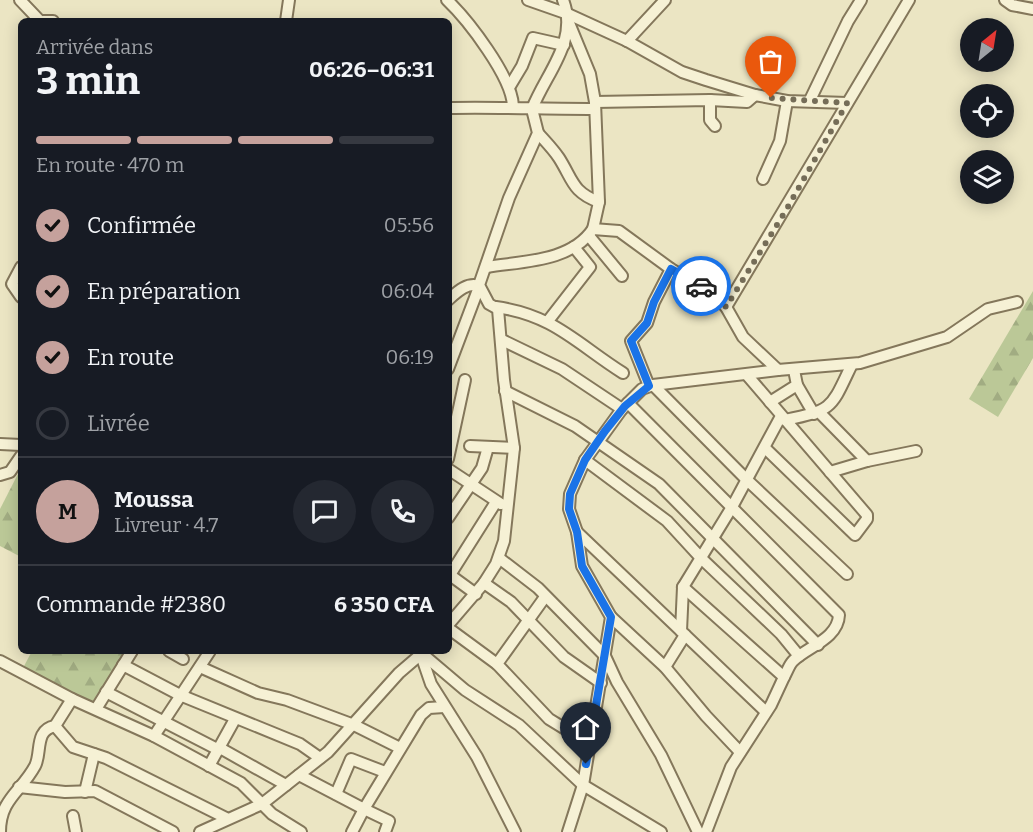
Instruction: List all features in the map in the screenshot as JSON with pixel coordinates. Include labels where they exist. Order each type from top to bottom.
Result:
[{"type":"street","points":[[20,0],[38,18]]},
{"type":"street","points":[[286,18],[289,0]]},
{"type":"street","points":[[447,0],[468,22],[510,86],[513,106]]},
{"type":"street","points":[[528,0],[627,41],[682,72],[755,95],[787,101],[847,103]]},
{"type":"street","points":[[563,0],[590,74],[594,105],[599,202],[591,233]]},
{"type":"street","points":[[627,41],[665,0]]},
{"type":"street","points":[[810,100],[848,21],[861,0]]},
{"type":"street","points":[[726,307],[785,212],[909,0]]},
{"type":"street","points":[[1005,0],[1012,5],[1033,9]]},
{"type":"street","points":[[568,17],[564,45],[532,109],[538,133],[559,158],[575,188],[583,195],[599,202]]},
{"type":"street","points":[[510,86],[522,66],[533,38],[564,45]]},
{"type":"street","points":[[452,108],[513,106],[532,109],[710,100],[747,102],[755,95]]},
{"type":"street","points":[[710,100],[710,120],[715,126]]},
{"type":"street","points":[[763,179],[780,141],[787,101]]},
{"type":"street","points":[[452,358],[488,267],[509,198],[538,133]]},
{"type":"street","points":[[488,267],[549,258],[574,247],[591,233],[620,231],[671,269],[711,291],[726,307],[743,337],[778,370]]},
{"type":"street","points":[[591,233],[622,276]]},
{"type":"street","points":[[548,321],[590,267],[574,247]]},
{"type":"street","points":[[671,269],[654,302],[647,323],[631,341],[651,386],[847,574]]},
{"type":"street","points":[[18,273],[12,284],[18,293]]},
{"type":"street","points":[[452,297],[473,284],[479,286],[489,304],[521,310],[548,321],[623,374]]},
{"type":"street","points":[[740,752],[665,667],[611,617],[582,566],[577,532],[569,509],[570,494],[585,460],[625,406],[651,386],[778,370],[852,364],[888,357],[947,337],[988,309],[1017,302]]},
{"type":"street","points":[[452,621],[476,594],[499,558],[509,507],[514,431],[505,391],[502,340],[496,307]]},
{"type":"street","points":[[502,340],[562,369],[625,406],[732,507],[839,615],[835,625],[818,645],[791,663],[766,712],[731,767],[706,832]]},
{"type":"street","points":[[783,418],[817,414],[837,395],[852,364]]},
{"type":"street","points":[[794,370],[797,385],[817,414],[867,461]]},
{"type":"street","points":[[747,375],[867,517],[855,535],[765,448]]},
{"type":"street","points":[[452,438],[465,380]]},
{"type":"street","points":[[770,402],[797,385]]},
{"type":"street","points":[[505,391],[599,441],[659,483],[818,645]]},
{"type":"street","points":[[665,667],[683,633],[683,587],[715,538],[783,418]]},
{"type":"street","points":[[0,444],[18,445]]},
{"type":"street","points":[[470,446],[514,448]]},
{"type":"street","points":[[452,512],[486,461],[488,447]]},
{"type":"street","points":[[830,472],[867,461],[916,451]]},
{"type":"street","points":[[0,475],[10,472],[18,460]]},
{"type":"street","points":[[585,460],[667,521],[701,558],[748,600],[799,656]]},
{"type":"street","points":[[452,472],[495,502],[509,507]]},
{"type":"street","points":[[452,572],[495,502]]},
{"type":"street","points":[[577,532],[766,712]]},
{"type":"street","points":[[499,558],[533,584],[605,656],[617,682],[661,755],[698,832]]},
{"type":"street","points":[[452,579],[476,594]]},
{"type":"street","points":[[484,583],[511,602],[564,657],[601,683]]},
{"type":"street","points":[[683,587],[784,678]]},
{"type":"street","points":[[497,664],[544,597]]},
{"type":"street","points":[[568,832],[583,785],[588,743],[601,683],[611,617]]},
{"type":"street","points":[[452,629],[497,664],[549,719],[588,743]]},
{"type":"street","points":[[96,709],[130,654]]},
{"type":"street","points":[[174,654],[183,659]]},
{"type":"street","points":[[154,736],[208,654]]},
{"type":"street","points":[[200,832],[226,818],[261,804],[320,758],[354,725],[418,654]]},
{"type":"street","points":[[421,654],[431,684],[477,757],[515,832]]},
{"type":"street","points":[[422,654],[465,690],[519,725],[583,785],[661,832]]},
{"type":"street","points":[[0,661],[72,699],[154,736],[241,783],[272,814],[302,832]]},
{"type":"street","points":[[123,665],[180,695],[300,744],[320,758]]},
{"type":"street","points":[[200,667],[258,693],[287,700],[354,725],[400,748]]},
{"type":"street","points":[[106,692],[286,785]]},
{"type":"street","points":[[0,832],[0,815],[35,765],[37,746],[46,730],[55,726],[72,699]]},
{"type":"street","points":[[352,832],[385,772],[424,711],[444,707]]},
{"type":"street","points":[[208,766],[220,749],[235,719]]},
{"type":"street","points":[[55,726],[66,743],[94,754],[226,818]]},
{"type":"street","points":[[85,792],[94,754]]},
{"type":"street","points":[[336,794],[351,759],[385,772]]},
{"type":"street","points":[[299,775],[389,821],[384,832]]},
{"type":"street","points":[[19,787],[101,793],[173,832]]},
{"type":"street","points":[[73,816],[76,832]]},
{"type":"green space","points":[[1033,291],[1033,358],[998,417],[969,399]]},
{"type":"green space","points":[[18,474],[18,555],[0,546],[0,509]]},
{"type":"green space","points":[[30,654],[125,654],[91,704],[23,668]]},
{"type":"way so far","points":[[701,286],[711,291],[726,307],[785,212],[805,173],[847,103],[787,101],[771,98]]},
{"type":"route","points":[[586,764],[611,617],[582,566],[577,532],[569,509],[570,494],[585,460],[605,431],[622,409],[642,389],[649,386],[631,341],[646,326],[654,302],[671,269],[701,286]]}]
